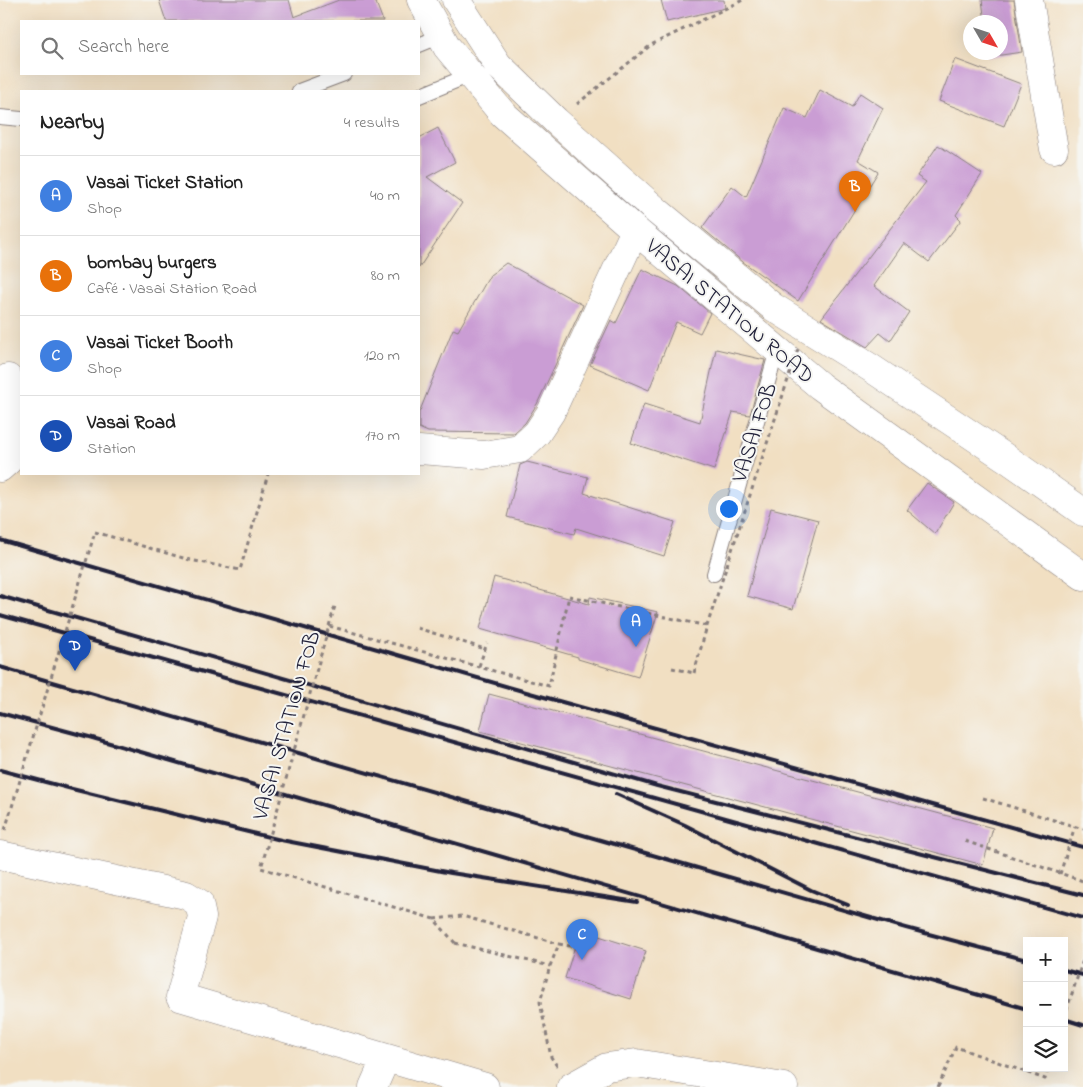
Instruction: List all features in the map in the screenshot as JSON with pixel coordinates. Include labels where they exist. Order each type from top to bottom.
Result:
[{"type":"street","name":"VASAI STATION ROAD","points":[[421,0],[430,40],[447,47],[503,114],[635,230],[788,348],[820,386],[1083,576]]},
{"type":"street","points":[[456,0],[498,65],[556,121],[658,212],[773,307],[872,368],[1083,512]]},
{"type":"street","points":[[1029,0],[1054,149]]},
{"type":"street","points":[[420,450],[484,455],[520,449],[537,433],[551,412],[635,230]]},
{"type":"street","points":[[0,468],[8,461],[10,376]]},
{"type":"street","points":[[2,843],[186,895],[199,903],[202,917],[180,997],[485,1087]]},
{"type":"street","points":[[373,1087],[386,1058]]},
{"type":"street","points":[[572,1086],[607,1067],[636,1063],[784,1087]]},
{"type":"lane","points":[[302,90],[341,75]]},
{"type":"lane","points":[[420,96],[470,75]]},
{"type":"lane","points":[[0,117],[20,119]]},
{"type":"lane","points":[[714,574],[788,348]]},
{"type":"path","points":[[556,121],[650,45],[743,0]]},
{"type":"path","name":"VASAI FOB","points":[[672,668],[694,673],[706,626],[788,348]]},
{"type":"path","points":[[2,843],[95,532],[190,560],[240,570],[268,475]]},
{"type":"path","name":"VASAI STATION FOB","points":[[434,919],[261,868],[329,626],[549,686],[569,596],[706,626]]},
{"type":"path","points":[[329,626],[335,606]]},
{"type":"path","points":[[417,628],[485,649]]},
{"type":"path","points":[[479,666],[487,644]]},
{"type":"path","points":[[983,798],[1083,828]]},
{"type":"path","points":[[1060,874],[1075,826]]},
{"type":"path","points":[[965,841],[1083,881]]},
{"type":"path","points":[[434,919],[462,916],[575,947]]},
{"type":"path","points":[[434,919],[455,943],[550,966]]},
{"type":"path","points":[[559,944],[550,966],[540,1002],[551,1057],[572,1086]]},
{"type":"path","points":[[1068,1006],[1083,960]]},
{"type":"path","points":[[938,1087],[956,1047],[1023,1071]]},
{"type":"path","points":[[1026,1072],[1045,1079],[1047,1072]]},
{"type":"building","points":[[159,0],[289,0],[294,17],[339,0],[375,0],[383,20],[166,20]]},
{"type":"building","points":[[661,0],[724,0],[725,8],[667,22]]},
{"type":"building","points":[[982,0],[1014,0],[1022,52],[1008,54],[1008,15],[984,15]]},
{"type":"building","points":[[955,59],[1021,84],[1004,126],[939,101]]},
{"type":"building","points":[[820,90],[852,107],[860,93],[883,108],[858,160],[878,172],[798,301],[743,262],[702,228],[732,186],[746,197],[784,108],[807,118]]},
{"type":"building","points":[[438,128],[455,162],[427,177],[462,203],[420,266],[420,137]]},
{"type":"building","points":[[938,145],[982,174],[956,215],[961,220],[929,262],[904,243],[874,286],[909,312],[890,341],[880,333],[867,347],[821,319],[926,182],[917,176]]},
{"type":"building","points":[[506,263],[583,305],[537,404],[525,423],[514,433],[428,432],[420,428],[420,411],[453,329],[458,331],[490,275]]},
{"type":"building","points":[[642,269],[678,286],[710,313],[700,333],[676,322],[649,390],[590,365],[611,320],[616,323]]},
{"type":"building","points":[[716,349],[765,360],[750,415],[733,412],[714,470],[631,443],[644,404],[700,422]]},
{"type":"building","points":[[527,462],[588,477],[584,493],[675,522],[664,556],[576,528],[574,534],[507,517],[520,465]]},
{"type":"building","points":[[927,483],[954,502],[935,534],[907,510]]},
{"type":"building","points":[[771,508],[818,520],[793,609],[747,596]]},
{"type":"building","points":[[494,577],[589,604],[590,597],[658,612],[638,677],[578,659],[578,657],[480,629]]},
{"type":"building","points":[[489,694],[993,828],[983,865],[480,731]]},
{"type":"building","points":[[580,930],[646,951],[631,999],[565,978]]},
{"type":"railway","points":[[0,540],[519,690],[1083,847]]},
{"type":"railway","points":[[0,596],[657,786],[1083,895]]},
{"type":"railway","points":[[0,615],[1083,918]]},
{"type":"railway","points":[[0,667],[906,928],[1023,959]]},
{"type":"railway","points":[[0,713],[89,737],[1023,1008]]},
{"type":"railway","points":[[0,770],[281,840],[451,873],[637,902]]},
{"type":"railway","points":[[616,794],[685,825],[811,890],[848,905]]},
{"type":"railway","points":[[1068,971],[1083,975]]},
{"type":"railway","points":[[1068,1020],[1083,1025]]},
{"type":"place","name":"bombay burgers","points":[[855,212]]},
{"type":"place","name":"Vasai Ticket Station","points":[[636,647]]},
{"type":"place","name":"Vasai Road","points":[[75,671]]},
{"type":"place","name":"Vasai Ticket Booth","points":[[582,960]]}]
